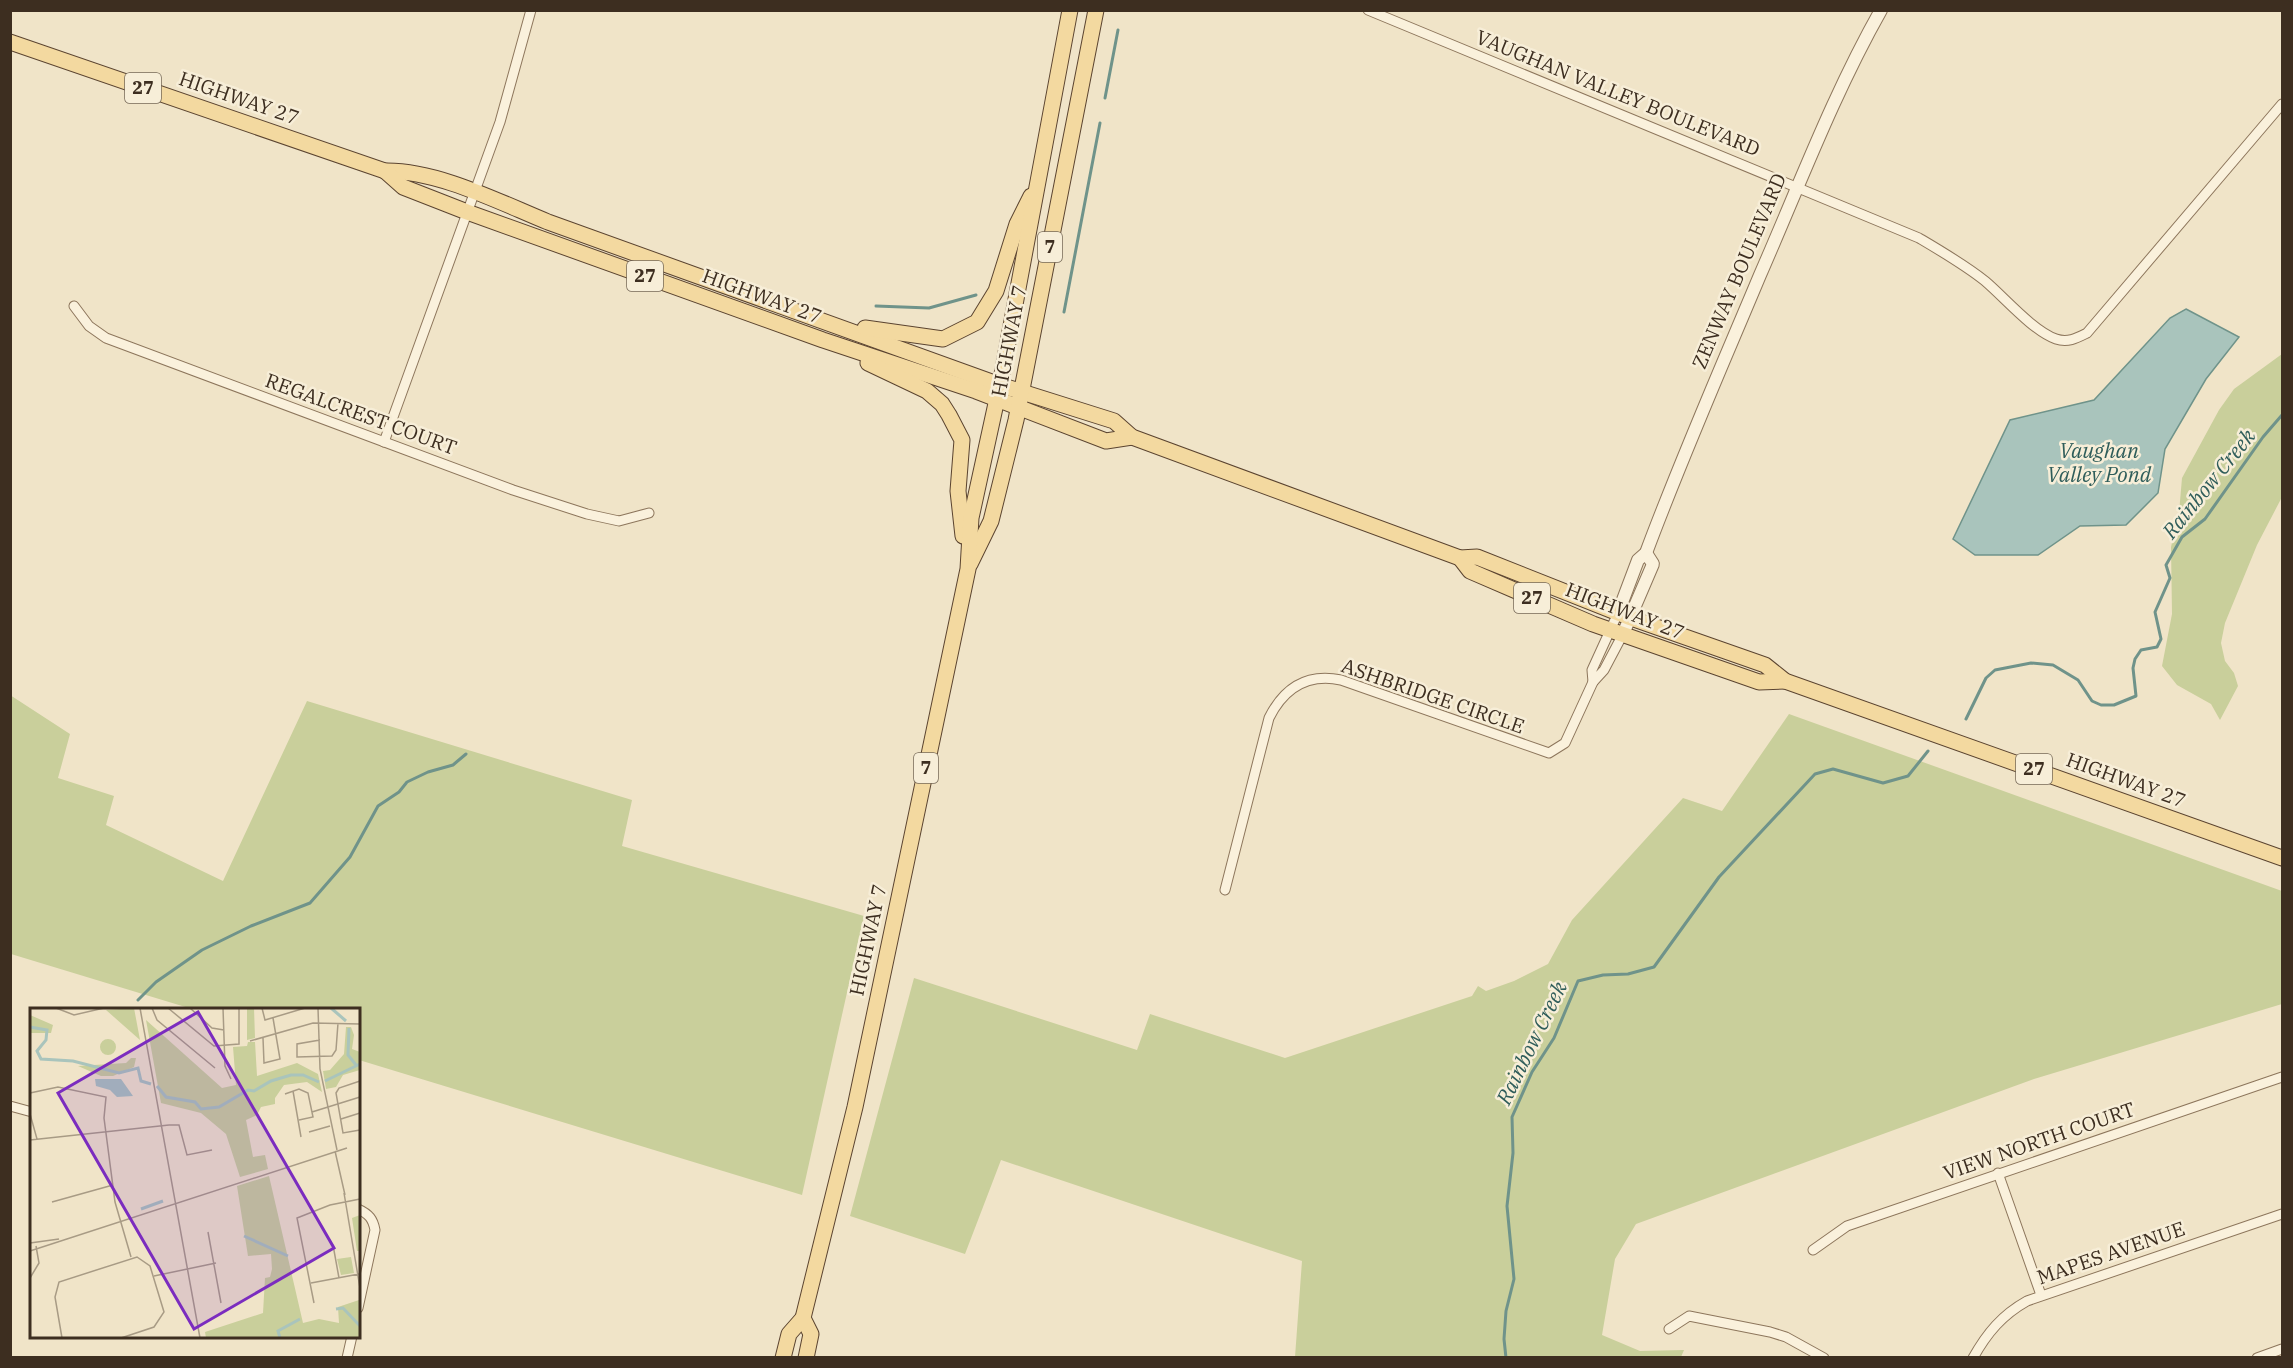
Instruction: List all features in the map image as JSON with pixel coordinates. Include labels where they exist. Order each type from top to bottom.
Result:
[{"type":"main road","name":"HIGHWAY 7","points":[[783,1358],[789,1334],[803,1318],[855,1107],[968,569],[971,518],[998,392],[1070,10]]},
{"type":"main road","name":"HIGHWAY 7","points":[[968,569],[992,522],[1096,10]]},
{"type":"main road","name":"HIGHWAY 27","points":[[10,42],[385,171],[410,171],[475,193],[548,222],[828,322],[998,392],[1017,407],[1106,441],[1132,437]]},
{"type":"main road","name":"HIGHWAY 27","points":[[385,171],[404,187],[467,212],[823,340],[998,392],[1020,391],[1114,421],[1132,437],[1460,558],[1477,557],[1624,616],[1765,665],[1785,681],[2283,858]]},
{"type":"main road","points":[[828,322],[943,339],[960,333],[976,322],[996,291],[1017,224],[1038,183]]},
{"type":"main road","points":[[823,340],[927,391],[942,404],[962,440],[958,491],[968,569]]},
{"type":"main road","name":"HIGHWAY 27","points":[[1460,558],[1470,571],[1617,632],[1759,682],[1785,681]]},
{"type":"main road","name":"HIGHWAY 7","points":[[803,1318],[811,1334],[806,1358]]},
{"type":"street","points":[[384,442],[500,122],[531,10]]},
{"type":"street","name":"VAUGHAN VALLEY BOULEVARD","points":[[1368,10],[1919,238],[1983,280],[2033,324],[2055,339],[2074,339],[2087,333],[2283,104]]},
{"type":"street","points":[[1392,21],[1396,10]]},
{"type":"street","name":"ZENWAY BOULEVARD","points":[[1617,632],[1653,564],[1647,553],[1718,371],[1858,50],[1881,10]]},
{"type":"street","name":"REGALCREST COURT","points":[[74,306],[97,334],[384,442],[587,514],[619,521],[649,513]]},
{"type":"street","name":"ASHBRIDGE CIRCLE","points":[[1225,890],[1269,718],[1278,700],[1295,685],[1324,678],[1341,680],[1532,749],[1549,753],[1565,743],[1593,682],[1592,670],[1617,632]]},
{"type":"street","name":"VIEW NORTH COURT","points":[[1813,1250],[1847,1226],[2283,1077]]},
{"type":"street","points":[[10,1106],[30,1111]]},
{"type":"street","points":[[1998,1173],[2041,1295]]},
{"type":"street","points":[[360,1210],[374,1221],[375,1230],[360,1299]]},
{"type":"street","name":"MAPES AVENUE","points":[[1973,1358],[1991,1329],[2004,1316],[2041,1295],[2283,1214]]},
{"type":"street","points":[[1669,1329],[1689,1316],[1786,1336],[1824,1358]]},
{"type":"street","points":[[347,1358],[352,1338]]},
{"type":"street","points":[[2257,1358],[2283,1349]]},
{"type":"green space","points":[[2282,354],[2282,497],[2257,545],[2225,623],[2221,643],[2225,661],[2234,673],[2238,686],[2220,720],[2211,704],[2177,685],[2162,666],[2172,614],[2171,547],[2179,513],[2182,478],[2219,410],[2234,389]]},
{"type":"green space","points":[[10,695],[70,734],[58,778],[114,796],[106,825],[223,881],[307,701],[632,800],[622,846],[864,916],[802,1195],[360,1060],[360,1008],[189,1008],[11,954]]},
{"type":"green space","points":[[1789,714],[2282,891],[2282,1004],[2034,1079],[1636,1224],[1615,1259],[1602,1335],[1640,1351],[1684,1350],[1681,1357],[1295,1357],[1302,1261],[1001,1160],[965,1254],[850,1216],[914,978],[1137,1050],[1150,1014],[1285,1058],[1472,996],[1478,986],[1486,991],[1514,981],[1548,964],[1572,920],[1683,798],[1722,811]]},
{"type":"water","name":"Vaughan Valley Pond","points":[[2186,309],[2239,337],[2206,379],[2165,449],[2158,493],[2126,525],[2080,526],[2038,555],[1975,555],[1953,539],[2010,420],[2094,400],[2170,318]]},
{"type":"waterway","points":[[1105,98],[1118,30]]},
{"type":"waterway","points":[[1064,312],[1100,123]]},
{"type":"waterway","points":[[876,306],[929,308],[976,295]]},
{"type":"waterway","name":"Rainbow Creek","points":[[1966,719],[1986,678],[1995,670],[2031,663],[2053,665],[2078,680],[2092,701],[2101,705],[2114,705],[2136,696],[2133,668],[2135,659],[2141,650],[2157,647],[2161,639],[2155,612],[2170,578],[2166,565],[2182,537],[2205,519],[2263,437],[2282,415]]},
{"type":"waterway","name":"Rainbow Creek","points":[[1506,1358],[1504,1339],[1506,1311],[1514,1279],[1507,1206],[1513,1153],[1512,1117],[1532,1072],[1554,1038],[1578,981],[1603,975],[1628,974],[1654,967],[1719,877],[1815,774],[1833,769],[1883,783],[1908,776],[1928,751]]},
{"type":"waterway","points":[[138,1000],[156,982],[202,950],[251,926],[310,903],[350,857],[378,806],[399,792],[407,782],[428,772],[453,765],[466,754]]}]
